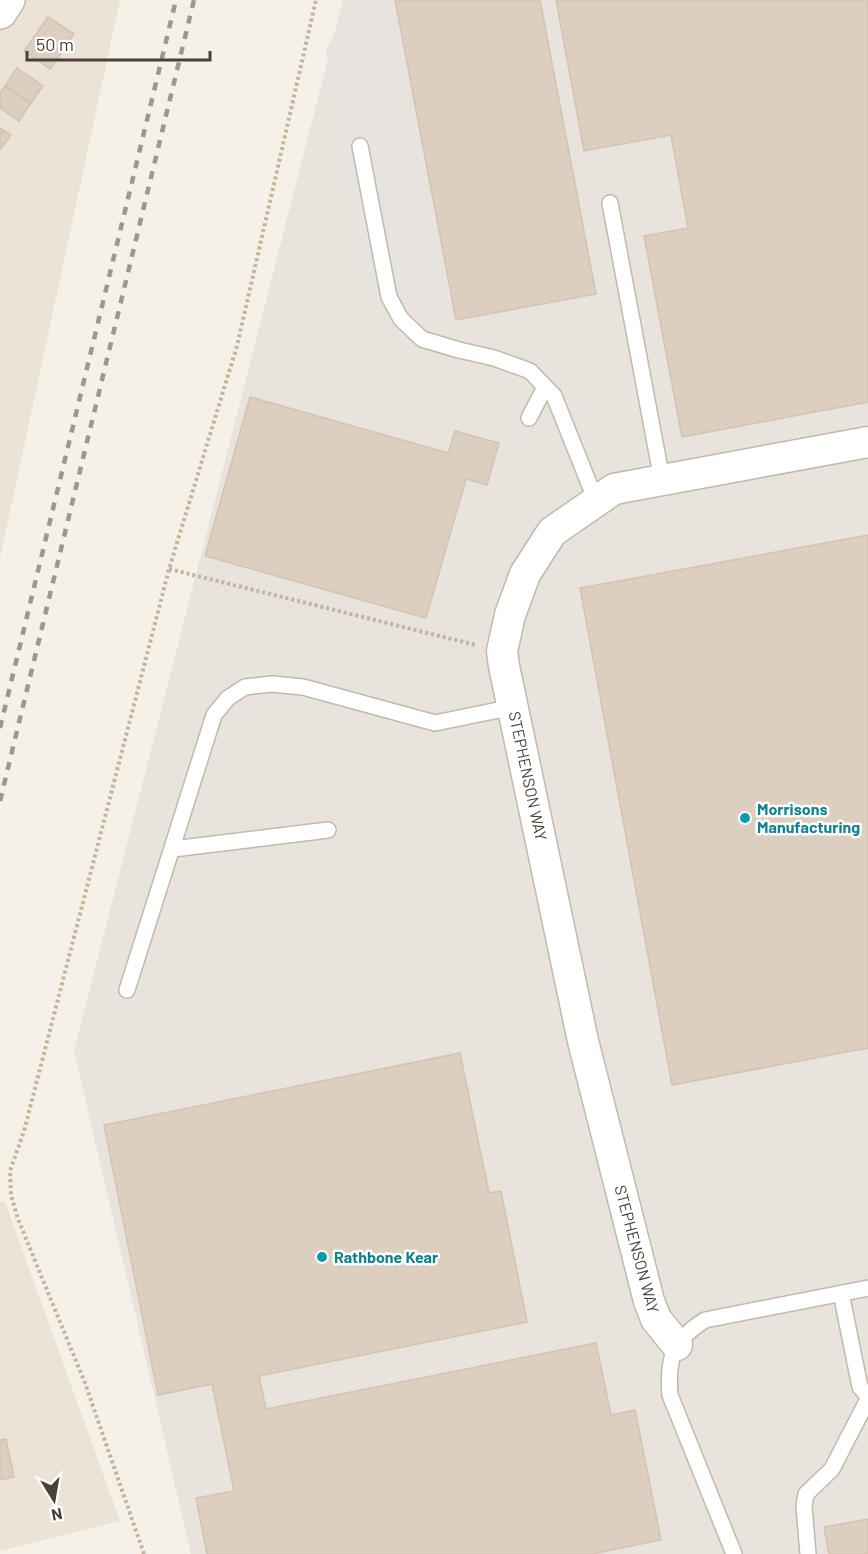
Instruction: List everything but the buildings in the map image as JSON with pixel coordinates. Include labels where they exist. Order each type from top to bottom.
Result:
[{"type":"street","name":"STEPHENSON WAY","points":[[677,1345],[656,1319],[649,1301],[583,1041],[502,651],[510,615],[525,574],[552,532],[614,489],[868,442]]},
{"type":"lane","points":[[360,146],[389,297],[401,319],[422,339],[494,358],[530,371],[554,396],[597,501]]},
{"type":"lane","points":[[610,203],[662,480]]},
{"type":"lane","points":[[528,418],[545,387]]},
{"type":"lane","points":[[128,990],[214,715],[228,698],[245,687],[272,684],[303,687],[435,723],[513,707]]},
{"type":"lane","points":[[172,849],[328,830]]},
{"type":"lane","points":[[734,1554],[692,1446],[669,1395],[668,1375],[673,1352],[686,1332],[705,1320],[868,1288]]},
{"type":"lane","points":[[808,1554],[804,1506],[807,1494],[831,1469],[868,1397],[860,1387],[841,1293]]},
{"type":"path","points":[[144,1554],[85,1383],[18,1219],[11,1195],[10,1171],[24,1131],[169,568],[237,346],[316,0]]},
{"type":"path","points":[[169,568],[502,651]]},
{"type":"shaded area","points":[[8,0],[120,0],[0,558],[0,12]]},
{"type":"shaded area","points":[[343,0],[868,0],[868,1554],[191,1554],[74,1051]]},
{"type":"shaded area","points":[[397,7],[453,304],[421,309],[417,291],[373,300],[326,49],[344,17]]},
{"type":"shaded area","points":[[0,1202],[5,1202],[120,1521],[0,1551]]},
{"type":"railway","points":[[0,728],[176,0]]},
{"type":"railway","points":[[0,801],[194,0]]},
{"type":"place","name":"Morrisons Manufacturing","points":[[745,818]]},
{"type":"place","name":"Rathbone Kear","points":[[322,1257]]}]
